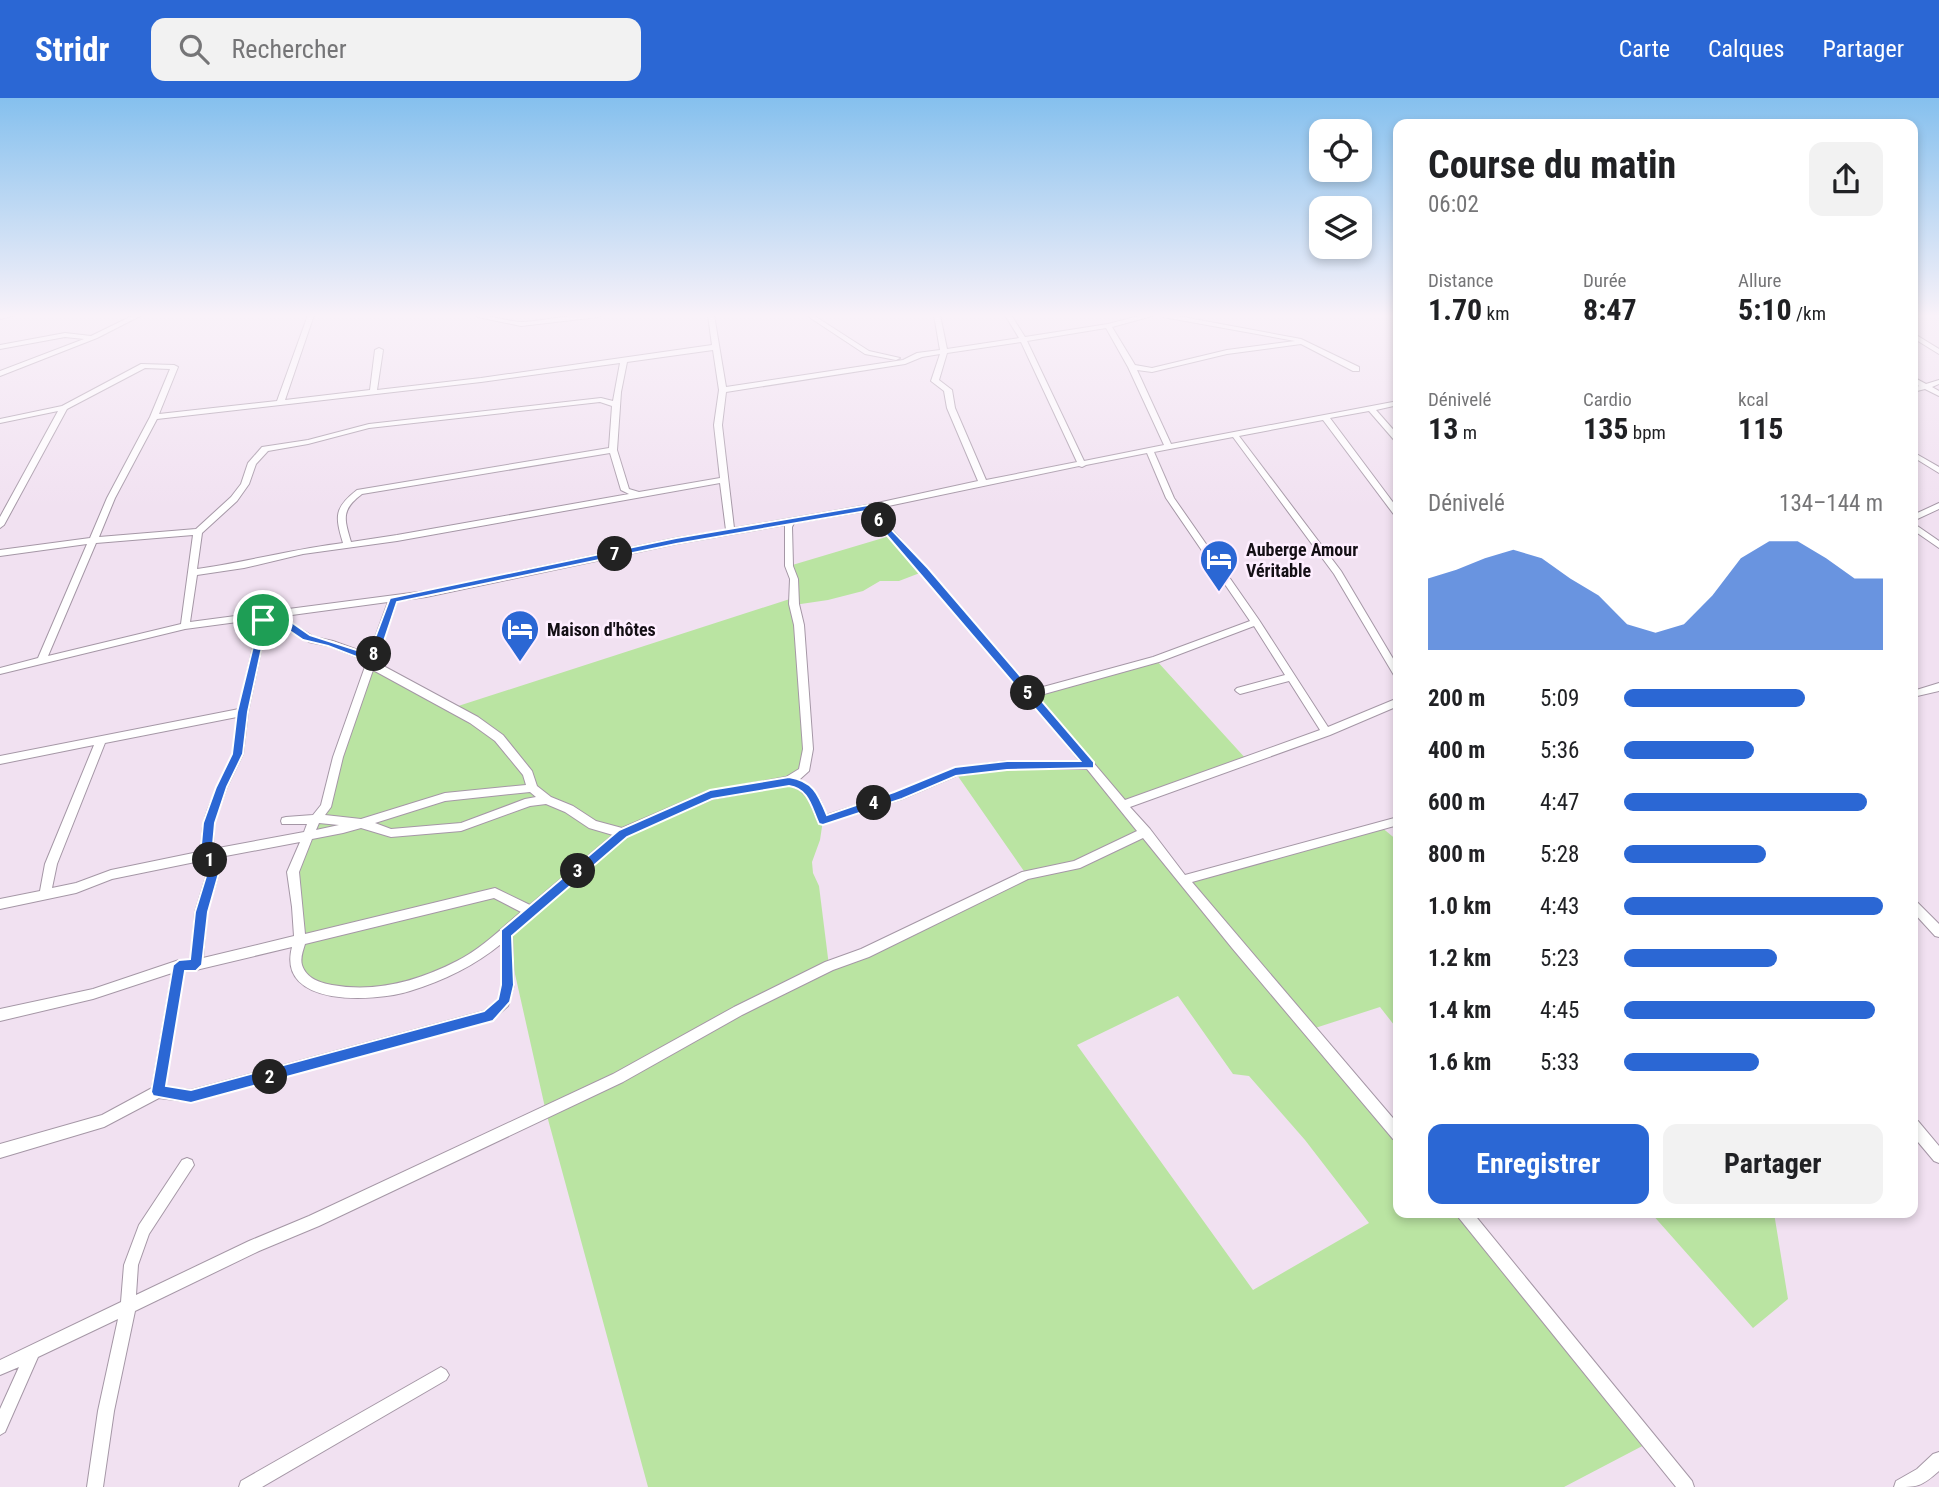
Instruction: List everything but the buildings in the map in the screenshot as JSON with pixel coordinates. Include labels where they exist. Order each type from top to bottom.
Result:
[{"type":"street","points":[[0,421],[64,408],[118,380]]},
{"type":"street","points":[[41,662],[96,540],[111,498],[154,417],[169,380]]},
{"type":"street","points":[[279,402],[287,380]]},
{"type":"street","points":[[373,393],[375,380]]},
{"type":"street","points":[[154,417],[480,380]]},
{"type":"street","points":[[621,380],[612,450],[625,490],[642,495]]},
{"type":"street","points":[[721,380],[723,390],[718,425],[730,532]]},
{"type":"street","points":[[723,390],[789,380]]},
{"type":"street","points":[[935,380],[948,390],[951,408],[983,483]]},
{"type":"street","points":[[1042,380],[1082,465]]},
{"type":"street","points":[[1137,380],[1169,448]]},
{"type":"street","points":[[1918,382],[1939,394]]},
{"type":"street","points":[[1918,388],[1939,382]]},
{"type":"street","points":[[0,553],[96,540],[198,532],[234,499],[245,484],[253,463],[265,449],[308,442],[369,426],[443,420],[601,400],[616,405]]},
{"type":"street","points":[[0,671],[186,626],[393,600],[1393,404]]},
{"type":"street","points":[[0,525],[64,408]]},
{"type":"street","points":[[1371,409],[1393,433]]},
{"type":"street","points":[[1325,417],[1393,505]]},
{"type":"street","points":[[1235,435],[1338,573],[1393,666]]},
{"type":"street","points":[[348,545],[340,515],[344,503],[360,492],[612,450]]},
{"type":"street","points":[[1150,452],[1170,498],[1256,622],[1326,732]]},
{"type":"street","points":[[1918,457],[1939,471]]},
{"type":"street","points":[[194,572],[243,565],[289,553],[723,480]]},
{"type":"street","points":[[1918,516],[1939,506]]},
{"type":"street","points":[[868,508],[1124,805],[1183,880],[1393,1128]]},
{"type":"street","points":[[789,781],[804,771],[807,749],[799,625],[794,604],[794,579],[789,566],[788,527],[791,522]]},
{"type":"street","points":[[1918,529],[1939,544]]},
{"type":"street","points":[[186,626],[198,532]]},
{"type":"street","points":[[393,600],[338,757],[326,807],[309,834],[293,872],[300,940],[295,954],[297,968],[308,984],[350,995],[382,992],[416,984],[454,970],[480,955],[623,833],[710,795],[789,781],[800,783],[810,790],[823,820],[898,796],[955,772],[1007,765],[1090,765]]},
{"type":"street","points":[[264,618],[280,620],[307,637],[330,643],[372,661],[474,720],[499,738],[528,774],[532,788],[547,800],[569,809],[593,825],[623,833]]},
{"type":"street","points":[[196,965],[201,912],[213,873],[209,855],[209,823],[238,754],[243,712],[264,618]]},
{"type":"street","points":[[1030,694],[1156,660],[1256,622]]},
{"type":"street","points":[[1240,690],[1291,677]]},
{"type":"street","points":[[1918,693],[1939,687]]},
{"type":"street","points":[[1124,805],[1326,732],[1393,704]]},
{"type":"street","points":[[0,760],[243,712]]},
{"type":"street","points":[[45,895],[51,864],[101,741]]},
{"type":"street","points":[[0,904],[76,888],[111,875],[360,823],[445,797],[532,788]]},
{"type":"street","points":[[286,821],[318,819],[360,823],[391,833],[461,827],[529,803],[547,800]]},
{"type":"street","points":[[1183,880],[1393,822]]},
{"type":"street","points":[[0,1368],[254,1246],[314,1221],[618,1078],[738,1011],[829,966],[865,953],[1026,875],[1076,865],[1146,832]]},
{"type":"street","points":[[0,1015],[93,993],[179,965],[196,965],[495,893],[532,912]]},
{"type":"street","points":[[1918,910],[1939,932]]},
{"type":"street","points":[[0,1151],[104,1121],[158,1092],[191,1096],[488,1016],[504,1002],[506,993],[506,933]]},
{"type":"street","points":[[158,1092],[179,965]]},
{"type":"street","points":[[1918,1131],[1939,1156]]},
{"type":"street","points":[[95,1487],[106,1411],[128,1308],[131,1265],[144,1230],[187,1164]]},
{"type":"street","points":[[1468,1218],[1686,1487]]},
{"type":"street","points":[[0,1427],[33,1352]]},
{"type":"street","points":[[247,1487],[441,1375]]},
{"type":"street","points":[[1902,1487],[1923,1475],[1939,1460]]},
{"type":"green space","points":[[893,535],[925,571],[899,581],[880,581],[863,591],[794,605],[805,729],[804,771],[790,781],[810,790],[823,820],[820,840],[812,862],[813,873],[819,886],[829,966],[1026,874],[955,772],[1007,765],[1089,765],[1030,694],[1156,660],[1247,760],[1124,805],[1185,880],[1380,826],[1393,837],[1393,1024],[1380,1007],[1309,1030],[1393,1132],[1393,1218],[1464,1218],[1650,1442],[1564,1487],[648,1487],[546,1112],[506,934],[461,966],[381,992],[318,987],[297,968],[293,872],[326,807],[371,664],[452,708],[793,598],[789,566]],"holes":[[[1178,996],[1233,1074],[1249,1076],[1305,1140],[1369,1223],[1253,1290],[1077,1045]]]},
{"type":"green space","points":[[1655,1218],[1775,1218],[1788,1299],[1753,1328]]},
{"type":"place","name":"Auberge Amour Véritable","points":[[1219,593]]},
{"type":"place","name":"Maison d'hôtes","points":[[520,663]]},
{"type":"route","points":[[868,508],[1090,765],[1007,765],[955,772],[898,796],[823,820],[815,798],[810,790],[800,783],[789,781],[710,795],[623,833],[506,933],[508,985],[504,1002],[488,1016],[248,1083],[191,1096],[158,1092],[179,965],[196,965],[201,912],[213,873],[207,845],[209,823],[238,754],[243,712],[263,620],[280,620],[312,640],[330,643],[372,659],[393,600],[676,541],[868,508]]}]
